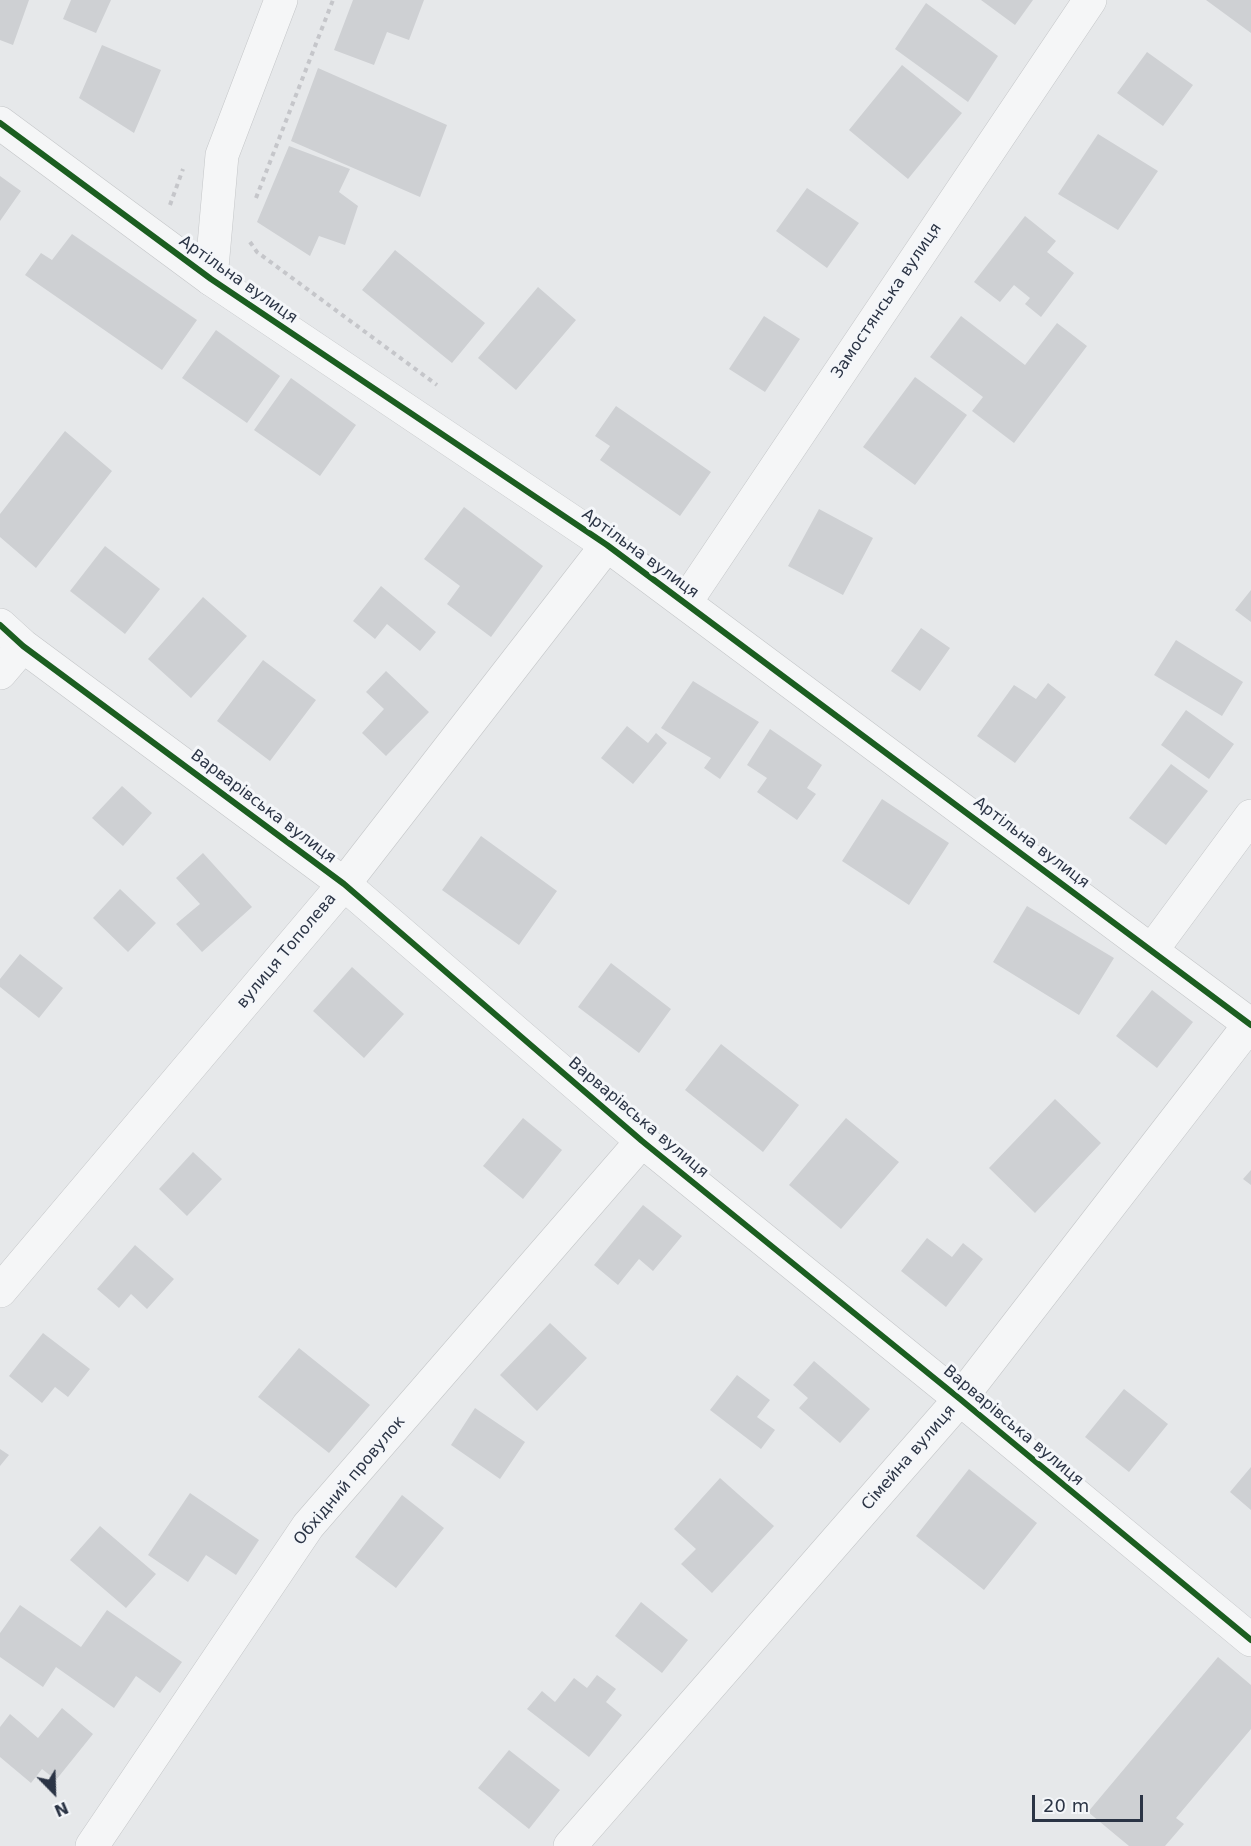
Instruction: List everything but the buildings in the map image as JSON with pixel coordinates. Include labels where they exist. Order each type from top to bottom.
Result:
[{"type":"street","points":[[211,279],[222,155],[280,0]]},
{"type":"street","name":"Замостянська вулиця","points":[[685,603],[1090,0]]},
{"type":"street","name":"Артільна вулиця","points":[[0,123],[211,279],[607,545],[1251,1024]]},
{"type":"street","name":"вулиця Тополева","points":[[0,1291],[344,884],[607,545]]},
{"type":"street","points":[[0,673],[12,635]]},
{"type":"street","name":"Варварівська вулиця","points":[[12,635],[344,884],[642,1141],[1248,1633]]},
{"type":"street","points":[[1152,950],[1251,816]]},
{"type":"street","name":"Сімейна вулиця","points":[[570,1846],[960,1399],[1251,1024]]},
{"type":"street","name":"Обхідний провулок","points":[[92,1846],[308,1526],[642,1141]]},
{"type":"path","points":[[254,204],[333,0]]},
{"type":"path","points":[[248,238],[257,252],[441,387]]},
{"type":"cycle path","points":[[0,123],[211,279],[607,545],[1251,1025]]},
{"type":"cycle path","points":[[0,625],[23,646],[344,884],[642,1141],[960,1399],[1251,1640]]}]
